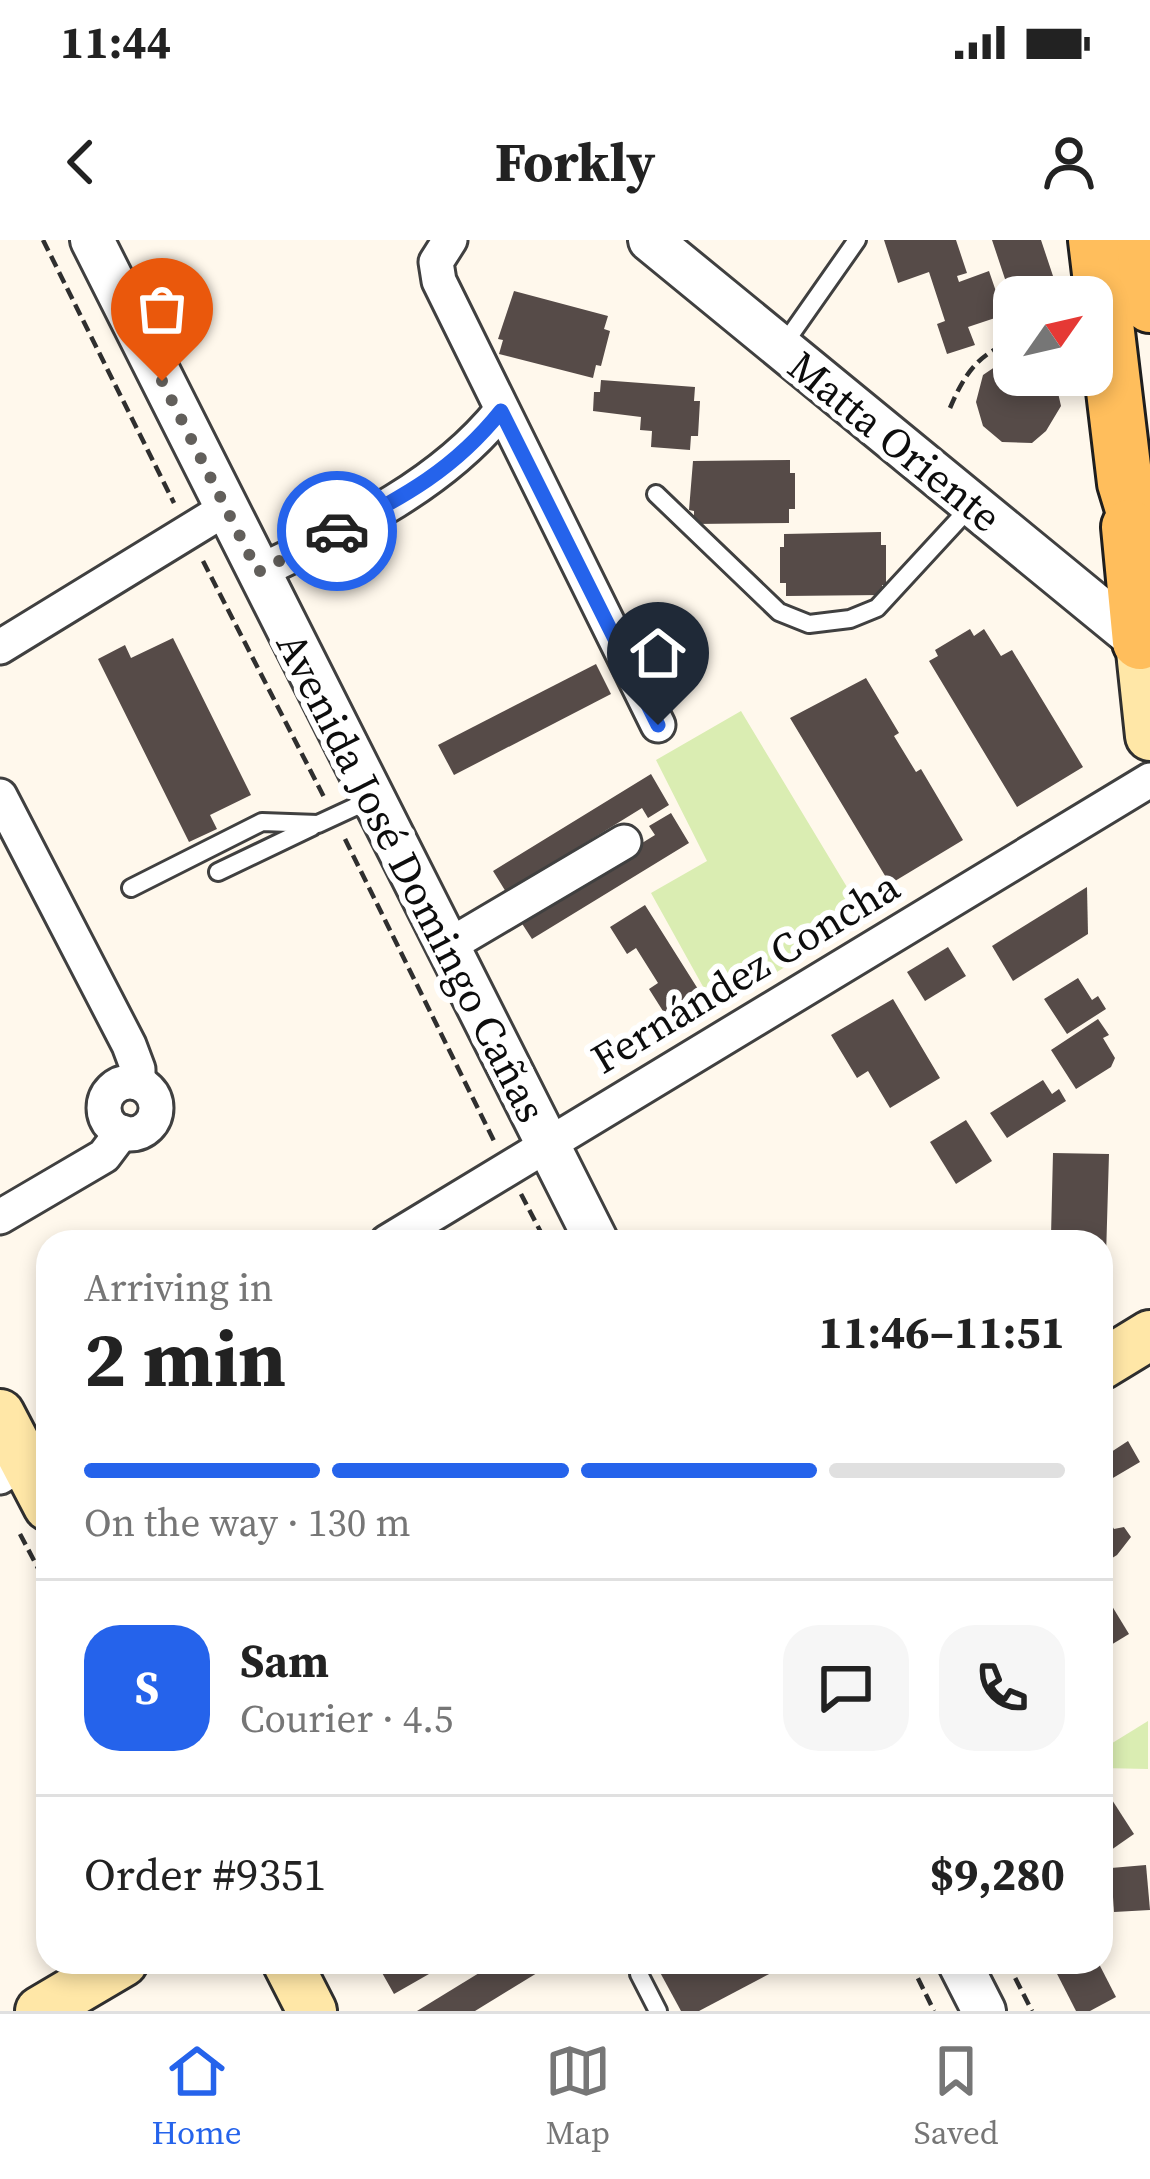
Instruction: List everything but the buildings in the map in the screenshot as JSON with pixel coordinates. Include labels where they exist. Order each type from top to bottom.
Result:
[{"type":"main road","points":[[1096,240],[1150,736]]},
{"type":"main road","points":[[1125,483],[1150,565]]},
{"type":"main road","points":[[1113,1358],[1150,1335]]},
{"type":"main road","points":[[0,1414],[24,1462],[34,1520]]},
{"type":"main road","points":[[40,2011],[103,1974]]},
{"type":"main road","points":[[292,1974],[312,2011]]},
{"type":"street","points":[[450,240],[439,252],[436,272],[658,725]]},
{"type":"street","name":"Matta Oriente","points":[[650,240],[1140,642]]},
{"type":"street","name":"Avenida José Domingo Cañas","points":[[92,245],[591,1230]]},
{"type":"street","points":[[258,572],[428,482],[462,456],[501,411]]},
{"type":"street","points":[[0,647],[226,508]]},
{"type":"street","name":"Fernández Concha","points":[[407,1230],[1150,780]]},
{"type":"street","points":[[0,796],[138,1069],[138,1083],[120,1084],[107,1096],[104,1113],[122,1132],[104,1156],[0,1217]]},
{"type":"street","points":[[448,946],[624,842]]},
{"type":"street","points":[[965,1974],[984,2011]]},
{"type":"lane","points":[[781,347],[857,240]]},
{"type":"lane","points":[[656,494],[779,613],[808,624],[850,619],[878,608],[972,505]]},
{"type":"lane","points":[[218,872],[373,799]]},
{"type":"lane","points":[[131,888],[262,822],[326,820]]},
{"type":"lane","points":[[640,1974],[658,2011]]},
{"type":"path","points":[[43,240],[326,820],[540,1230]]},
{"type":"path","points":[[950,408],[973,365],[993,350]]},
{"type":"path","points":[[916,1974],[934,2011]]},
{"type":"path","points":[[1013,1974],[1032,2011]]},
{"type":"green space","points":[[741,711],[865,917],[716,1010],[651,893],[707,861],[656,760]]},
{"type":"green space","points":[[1148,1721],[1148,1769],[1113,1768],[1113,1743]]},
{"type":"way so far","points":[[162,381],[258,572],[337,531]]},
{"type":"route","points":[[337,531],[428,482],[462,456],[501,411],[658,725]]}]
